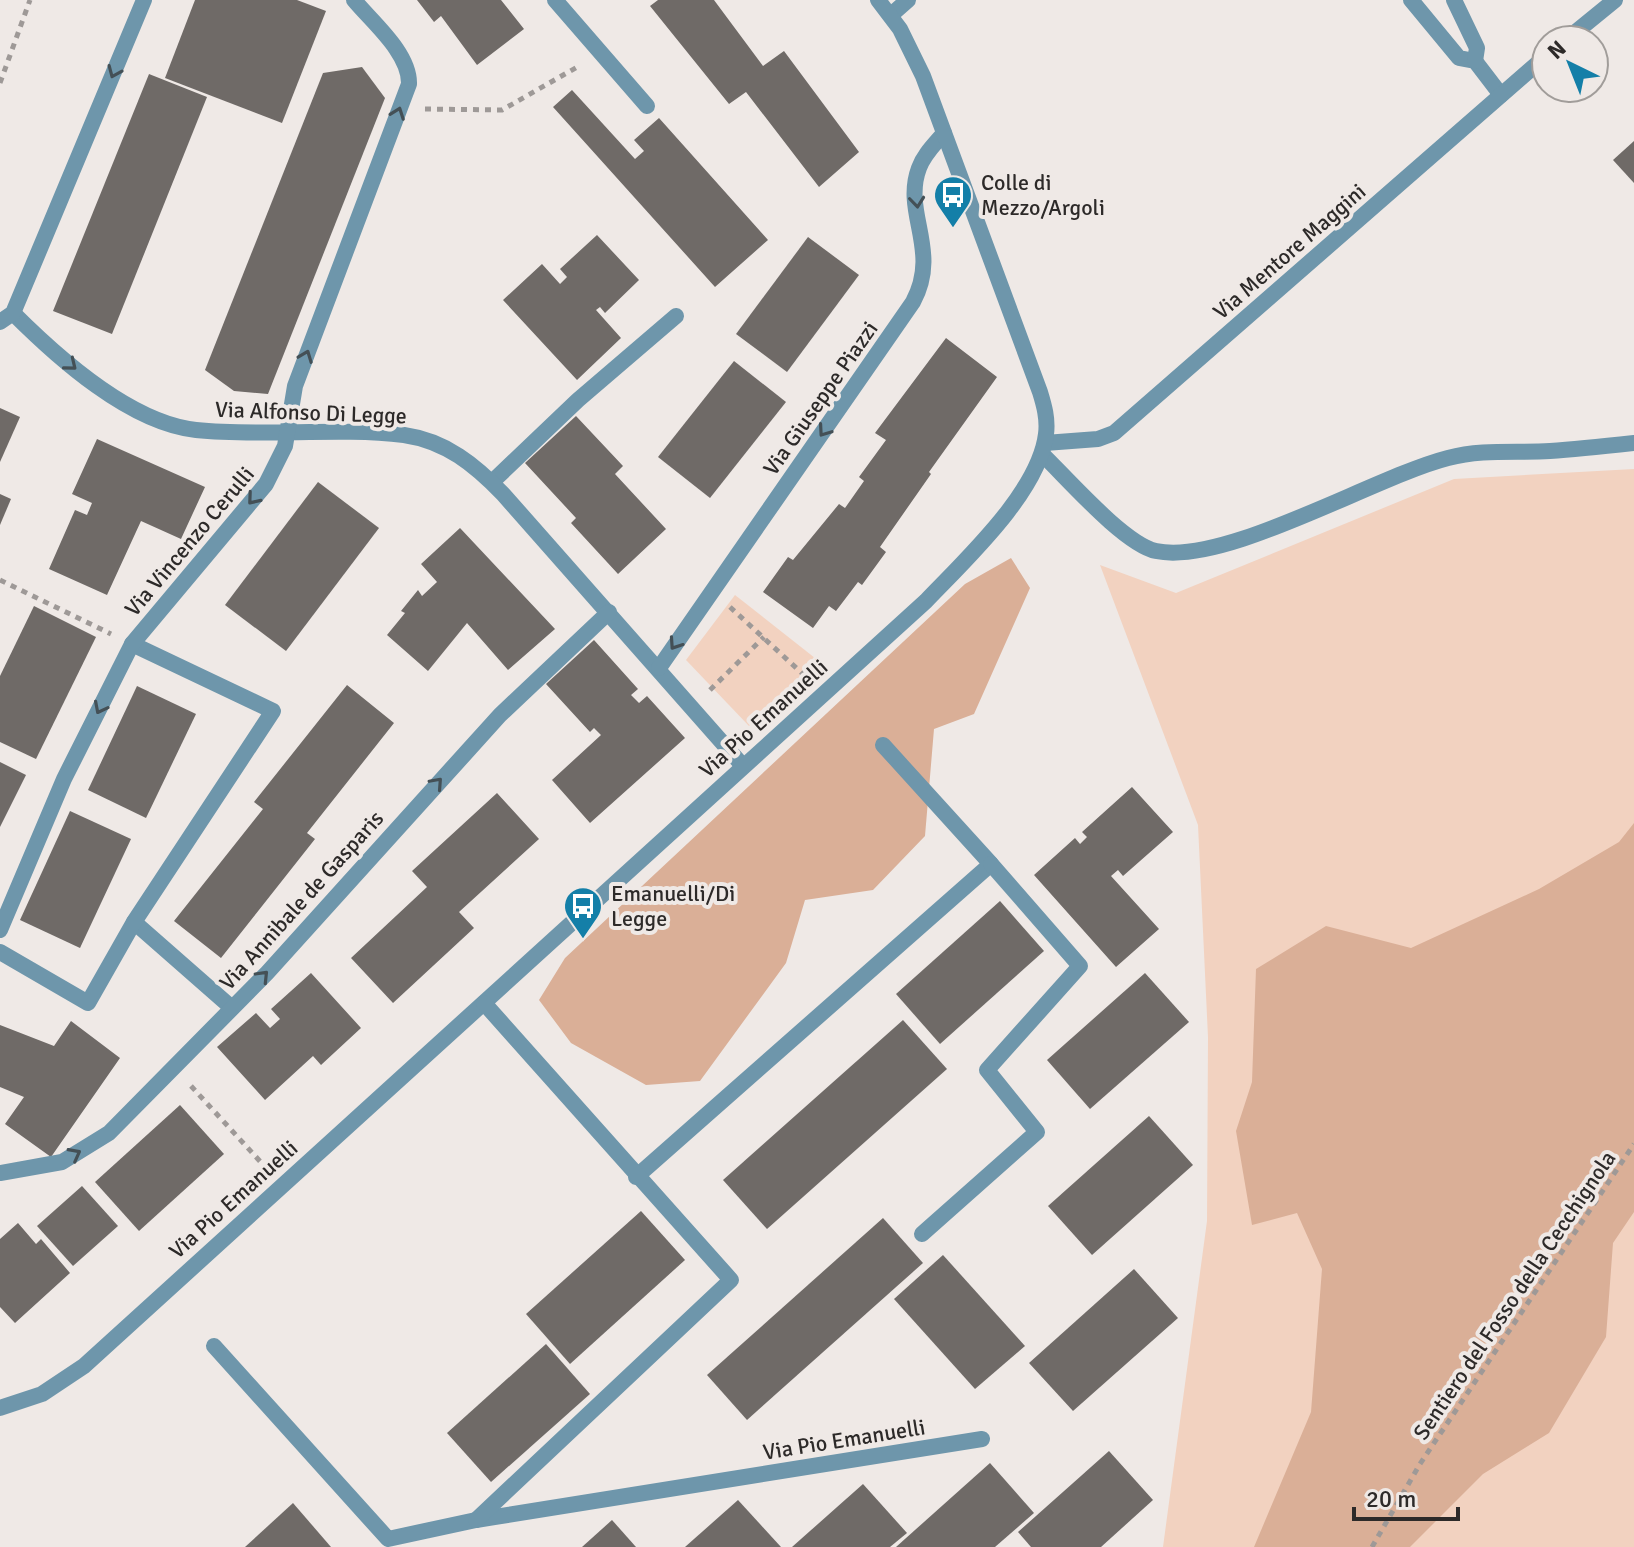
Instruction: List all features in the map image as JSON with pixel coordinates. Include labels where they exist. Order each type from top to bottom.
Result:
[{"type":"street","points":[[6,317],[144,0]]},
{"type":"street","name":"Via Vincenzo Cerulli","points":[[0,930],[64,779],[132,644],[266,484],[280,463],[295,386],[409,84],[406,66],[354,0]]},
{"type":"street","points":[[555,0],[647,106]]},
{"type":"street","points":[[878,0],[891,15],[923,76],[1040,392],[1047,420],[1043,448],[1133,542],[1155,551],[1188,554],[1236,540],[1444,459],[1486,449],[1547,451],[1634,443]]},
{"type":"street","points":[[891,15],[908,0]]},
{"type":"street","points":[[1411,0],[1459,58],[1475,61],[1501,95]]},
{"type":"street","points":[[1454,0],[1477,48],[1475,61]]},
{"type":"street","points":[[1586,24],[1615,0]]},
{"type":"street","name":"Via Mentore Maggini","points":[[1043,448],[1098,439],[1114,433],[1530,70]]},
{"type":"street","name":"Via Giuseppe Piazzi","points":[[659,668],[919,291],[925,255],[916,204],[916,177],[927,153],[944,133]]},
{"type":"street","points":[[492,482],[578,400],[676,316]]},
{"type":"street","name":"Via Alfonso Di Legge","points":[[6,317],[78,370],[150,417],[197,430],[392,434],[424,439],[464,458],[492,482],[743,766]]},
{"type":"street","name":"Via Pio Emanuelli","points":[[0,1408],[42,1394],[84,1366],[947,580],[1017,497],[1043,448]]},
{"type":"street","name":"Via Annibale de Gasparis","points":[[0,1173],[52,1165],[97,1141],[232,1008],[508,707],[609,612]]},
{"type":"street","points":[[0,952],[88,1003],[134,922],[273,711],[132,644]]},
{"type":"street","points":[[883,745],[1080,966],[987,1070],[1037,1132],[922,1234]]},
{"type":"street","points":[[636,1177],[991,864]]},
{"type":"street","points":[[134,922],[232,1008]]},
{"type":"street","points":[[476,1520],[731,1280],[484,1003]]},
{"type":"street","name":"Via Pio Emanuelli","points":[[214,1346],[386,1543],[476,1520],[982,1439]]},
{"type":"path","points":[[0,83],[30,0]]},
{"type":"path","points":[[400,109],[502,110],[600,55]]},
{"type":"path","points":[[0,580],[132,644]]},
{"type":"path","points":[[711,591],[803,675],[827,689]]},
{"type":"path","points":[[693,707],[764,637]]},
{"type":"path","points":[[187,1082],[259,1160]]},
{"type":"path","name":"Sentiero del Fosso della Cecchignola","points":[[1372,1547],[1420,1464],[1634,1144]]},
{"type":"shaded area","points":[[1634,469],[1634,1547],[1163,1547],[1207,1221],[1208,1037],[1198,825],[1100,565],[1176,593],[1454,479]]},
{"type":"shaded area","points":[[1011,558],[1030,588],[974,714],[934,729],[925,836],[873,890],[805,900],[786,963],[700,1081],[646,1085],[571,1043],[539,1000],[565,958],[965,584]]},
{"type":"shaded area","points":[[735,595],[820,662],[749,726],[686,660]]},
{"type":"shaded area","points":[[1634,823],[1634,1212],[1613,1243],[1606,1337],[1549,1433],[1483,1474],[1410,1547],[1254,1547],[1311,1412],[1322,1269],[1297,1213],[1252,1225],[1236,1131],[1252,1082],[1256,969],[1326,926],[1411,948],[1539,889],[1619,842]]},
{"type":"building","points":[[195,0],[297,0],[326,11],[282,123],[165,78]]},
{"type":"building","points":[[417,0],[501,0],[524,29],[477,65],[441,16],[434,22]]},
{"type":"building","points":[[658,0],[714,0],[763,66],[784,51],[859,152],[819,187],[746,92],[729,104],[650,6]]},
{"type":"building","points":[[362,67],[385,98],[268,394],[234,391],[205,370],[323,73]]},
{"type":"building","points":[[149,74],[207,97],[112,334],[53,311]]},
{"type":"building","points":[[572,90],[635,159],[644,151],[634,140],[659,118],[768,240],[715,287],[553,107]]},
{"type":"building","points":[[1634,141],[1634,183],[1613,160]]},
{"type":"building","points":[[597,235],[639,280],[605,313],[600,307],[596,310],[621,338],[577,380],[503,300],[542,264],[560,284],[567,277],[560,269]]},
{"type":"building","points":[[808,237],[859,275],[787,372],[736,334]]},
{"type":"building","points":[[946,338],[997,377],[880,547],[886,552],[862,585],[858,582],[836,611],[829,606],[813,628],[763,592],[788,557],[793,560],[839,504],[845,508],[864,481],[859,477],[886,440],[875,433]]},
{"type":"building","points":[[734,361],[786,402],[710,498],[658,457]]},
{"type":"building","points":[[0,408],[20,417],[0,462]]},
{"type":"building","points":[[576,416],[623,466],[615,474],[666,529],[618,574],[571,523],[576,518],[525,463]]},
{"type":"building","points":[[97,439],[205,487],[181,539],[141,521],[107,595],[49,569],[75,510],[87,515],[92,503],[72,494]]},
{"type":"building","points":[[318,482],[379,528],[286,651],[225,605]]},
{"type":"building","points":[[0,494],[11,499],[0,525]]},
{"type":"building","points":[[460,528],[555,629],[508,670],[467,623],[428,671],[387,635],[418,590],[422,596],[437,582],[421,564]]},
{"type":"building","points":[[34,606],[96,637],[36,759],[0,742],[0,676]]},
{"type":"building","points":[[594,640],[638,689],[631,695],[639,703],[647,696],[685,738],[590,823],[552,780],[601,735],[594,728],[590,732],[546,684]]},
{"type":"building","points":[[347,685],[394,723],[307,833],[315,839],[221,958],[174,921],[263,809],[254,802]]},
{"type":"building","points":[[137,686],[196,714],[146,818],[88,790]]},
{"type":"building","points":[[0,762],[26,775],[0,827]]},
{"type":"building","points":[[1132,787],[1173,832],[1123,876],[1118,870],[1111,876],[1159,929],[1116,967],[1034,875],[1075,838],[1080,844],[1087,837],[1082,832]]},
{"type":"building","points":[[497,793],[539,839],[459,912],[474,928],[393,1003],[351,958],[427,887],[412,871]]},
{"type":"building","points":[[70,811],[131,839],[80,948],[20,920]]},
{"type":"building","points":[[1000,901],[1044,951],[940,1044],[896,994]]},
{"type":"building","points":[[311,973],[361,1028],[321,1065],[313,1056],[265,1100],[217,1047],[256,1013],[270,1028],[280,1019],[271,1009]]},
{"type":"building","points":[[1145,973],[1189,1022],[1090,1109],[1047,1060]]},
{"type":"building","points":[[903,1020],[947,1069],[767,1229],[723,1180]]},
{"type":"building","points":[[71,1021],[120,1058],[51,1157],[5,1124],[24,1097],[0,1087],[0,1025],[54,1046]]},
{"type":"building","points":[[180,1105],[224,1154],[139,1231],[95,1182]]},
{"type":"building","points":[[1149,1116],[1193,1165],[1092,1255],[1048,1206]]},
{"type":"building","points":[[82,1186],[118,1226],[73,1266],[37,1226]]},
{"type":"building","points":[[641,1211],[685,1260],[570,1364],[526,1314]]},
{"type":"building","points":[[883,1218],[923,1263],[747,1420],[707,1375]]},
{"type":"building","points":[[18,1223],[36,1244],[41,1239],[70,1273],[15,1323],[0,1307],[0,1239]]},
{"type":"building","points":[[943,1255],[1025,1346],[975,1389],[894,1299]]},
{"type":"building","points":[[1134,1269],[1178,1318],[1073,1411],[1029,1363]]},
{"type":"building","points":[[546,1344],[590,1394],[491,1482],[447,1433]]},
{"type":"building","points":[[1109,1451],[1153,1500],[1101,1547],[1031,1547],[1018,1532]]},
{"type":"building","points":[[990,1463],[1034,1513],[995,1547],[896,1547]]},
{"type":"building","points":[[863,1484],[907,1533],[890,1547],[792,1547]]},
{"type":"building","points":[[738,1500],[781,1547],[685,1547]]},
{"type":"building","points":[[293,1503],[331,1547],[245,1547]]},
{"type":"building","points":[[612,1520],[636,1547],[582,1547]]},
{"type":"place","name":"Colle di Mezzo/Argoli","points":[[953,229]]},
{"type":"place","name":"Emanuelli/Di Legge","points":[[583,940]]}]
